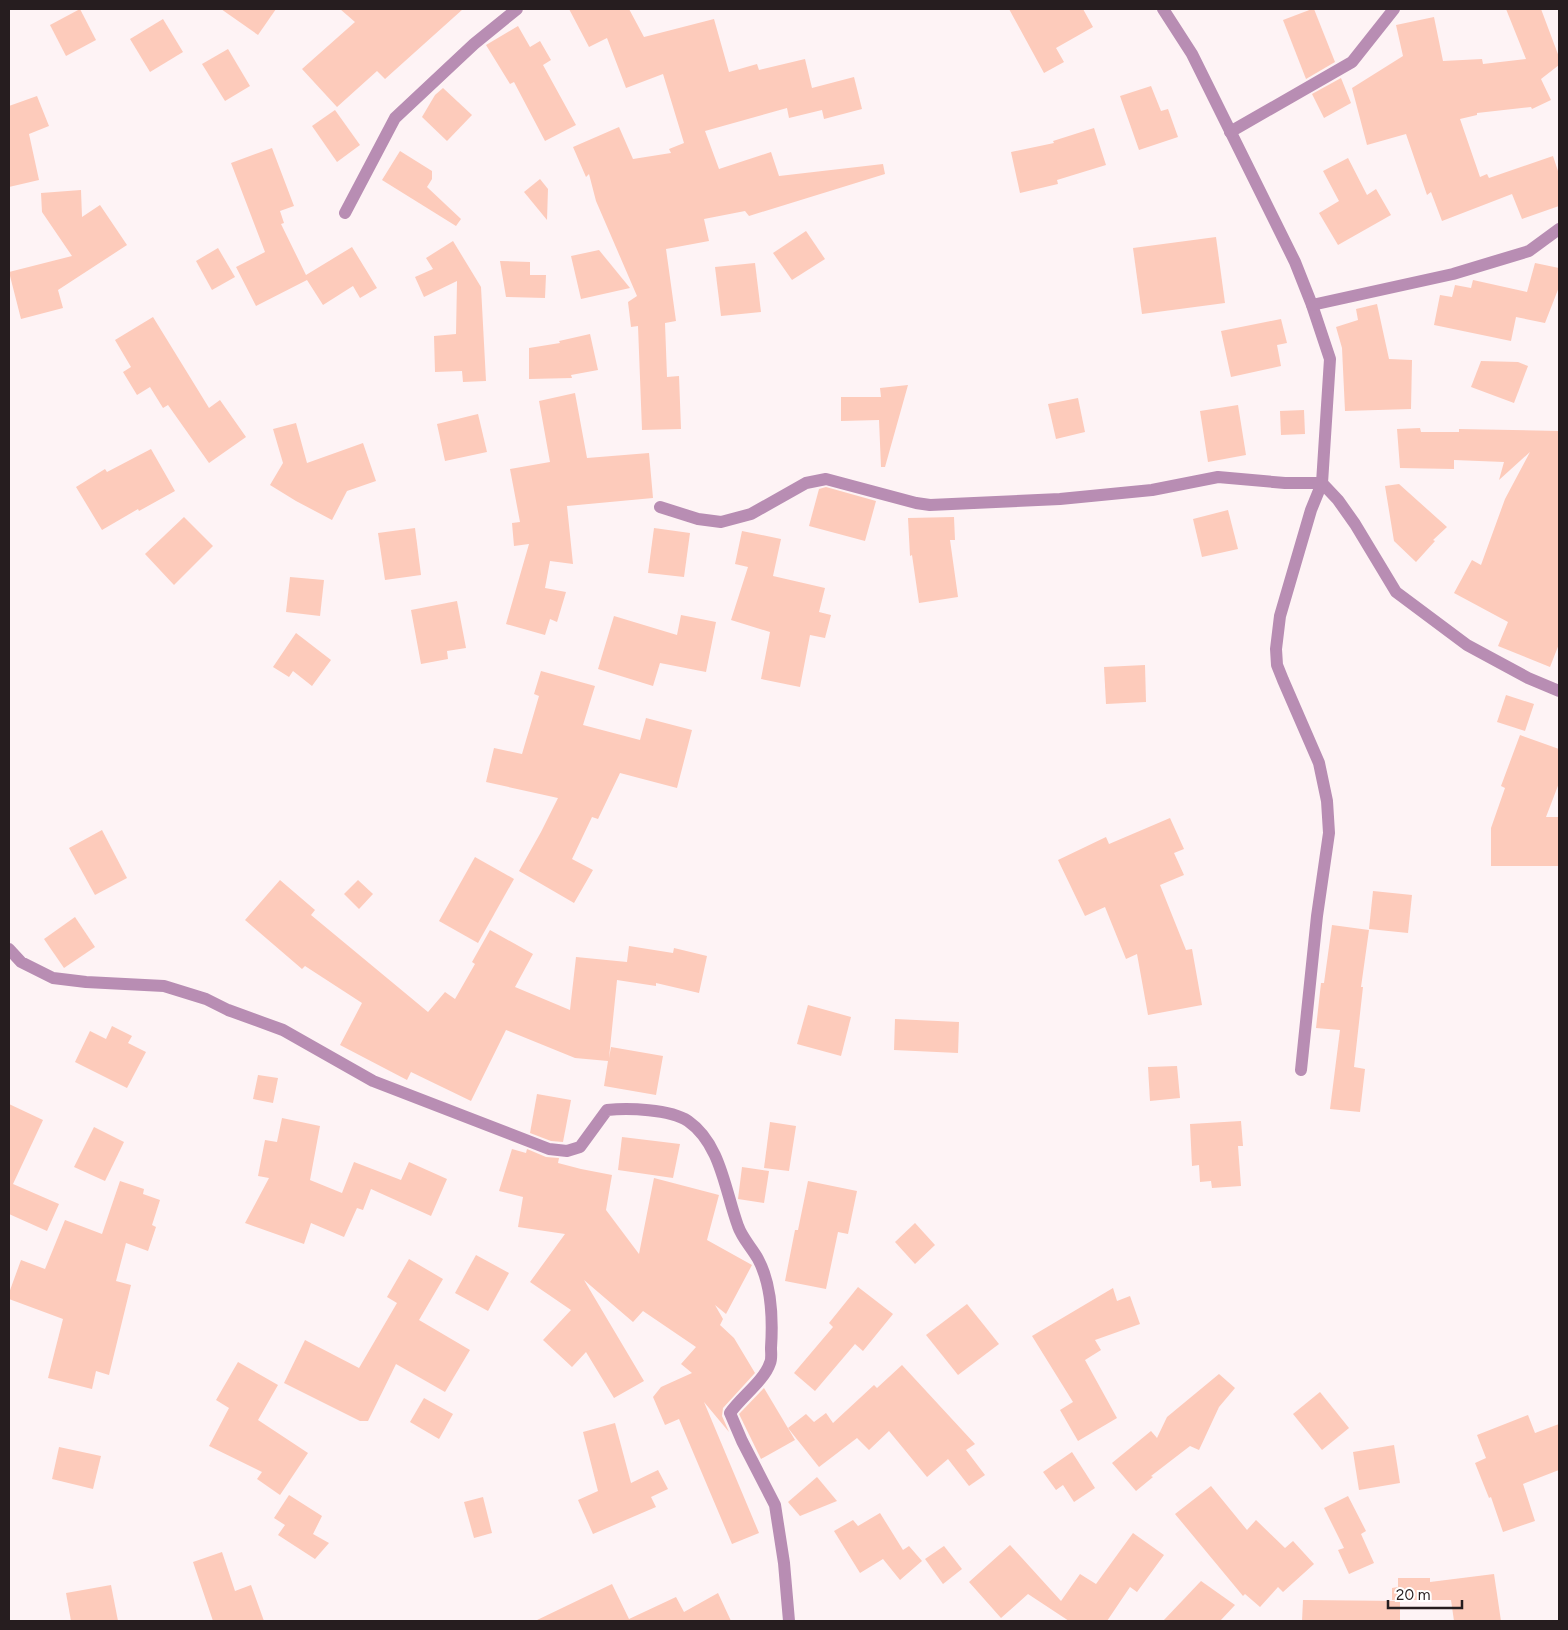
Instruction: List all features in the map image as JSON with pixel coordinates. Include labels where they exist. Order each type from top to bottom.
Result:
[{"type":"street","points":[[345,213],[395,118],[474,44],[518,9]]},
{"type":"street","points":[[1163,9],[1192,54],[1295,262],[1330,359],[1322,483],[1311,510],[1280,616],[1276,649],[1277,665],[1319,763],[1327,801],[1329,833],[1317,916],[1301,1070]]},
{"type":"street","points":[[1230,132],[1352,62],[1394,9]]},
{"type":"street","points":[[1312,305],[1454,274],[1529,251],[1559,229]]},
{"type":"street","points":[[660,506],[698,519],[721,522],[751,514],[806,483],[826,479],[916,503],[930,504],[1060,499],[1152,490],[1218,477],[1286,483],[1322,483],[1338,500],[1355,524],[1396,592],[1466,645],[1528,678],[1559,691]]},
{"type":"street","points":[[9,949],[22,962],[53,978],[86,982],[164,986],[206,999],[228,1010],[283,1030],[373,1081],[550,1149],[567,1151],[580,1147],[607,1110],[629,1108],[664,1113],[687,1120],[703,1133],[720,1168],[739,1228],[759,1260],[770,1297],[772,1333],[770,1362],[762,1376],[730,1413],[742,1441],[775,1505],[784,1563],[789,1621]]},
{"type":"building","points":[[80,9],[96,40],[66,56],[50,25]]},
{"type":"building","points":[[221,9],[276,9],[258,35]]},
{"type":"building","points":[[340,9],[463,9],[385,79],[377,71],[337,107],[302,69],[355,22]]},
{"type":"building","points":[[569,9],[629,9],[644,37],[714,19],[729,72],[757,64],[759,70],[805,59],[812,88],[854,77],[862,109],[824,119],[822,110],[789,118],[787,108],[705,131],[719,169],[771,152],[779,176],[883,164],[885,174],[749,216],[745,211],[704,219],[709,241],[666,249],[676,321],[665,323],[667,377],[679,376],[681,429],[642,430],[638,326],[631,327],[628,302],[637,296],[596,201],[589,174],[586,177],[573,147],[619,127],[633,159],[671,153],[669,149],[684,143],[663,74],[626,88],[607,38],[589,47]]},
{"type":"building","points":[[1009,9],[1083,9],[1093,27],[1056,48],[1064,62],[1044,73]]},
{"type":"building","points":[[1314,9],[1335,62],[1306,79],[1283,20]]},
{"type":"building","points":[[1506,9],[1541,9],[1559,57],[1559,65],[1541,79],[1551,100],[1532,109],[1531,107],[1477,113],[1477,115],[1460,119],[1480,177],[1487,174],[1489,178],[1553,156],[1559,174],[1559,206],[1522,219],[1512,194],[1442,221],[1431,192],[1427,195],[1406,134],[1367,145],[1352,88],[1403,56],[1396,25],[1434,17],[1443,61],[1482,59],[1483,64],[1526,59]]},
{"type":"building","points":[[163,19],[183,52],[150,72],[130,39]]},
{"type":"building","points":[[518,26],[530,47],[540,41],[551,60],[543,65],[576,125],[545,141],[514,82],[510,84],[486,45]]},
{"type":"building","points":[[228,49],[250,86],[225,101],[202,64]]},
{"type":"building","points":[[1341,78],[1351,103],[1324,118],[1312,94]]},
{"type":"building","points":[[1151,86],[1161,111],[1168,109],[1178,137],[1139,150],[1120,96]]},
{"type":"building","points":[[443,88],[472,115],[447,141],[422,117],[435,95]]},
{"type":"building","points":[[37,96],[49,126],[29,134],[39,180],[9,187],[9,106]]},
{"type":"building","points":[[335,110],[360,145],[337,162],[312,126]]},
{"type":"building","points":[[1094,128],[1106,165],[1057,180],[1058,184],[1020,193],[1011,152],[1054,143],[1053,141]]},
{"type":"building","points":[[272,148],[294,206],[280,211],[284,223],[281,224],[306,275],[352,247],[377,288],[360,298],[353,286],[323,305],[307,280],[256,306],[236,267],[265,252],[231,163]]},
{"type":"building","points":[[400,151],[432,171],[432,179],[427,187],[461,219],[456,226],[382,180]]},
{"type":"building","points":[[1348,158],[1367,195],[1376,189],[1391,215],[1338,245],[1319,213],[1339,201],[1323,171]]},
{"type":"building","points":[[540,179],[548,189],[547,220],[524,192]]},
{"type":"building","points":[[81,190],[82,217],[100,205],[127,245],[58,290],[63,308],[21,319],[9,272],[72,256],[42,212],[41,193]]},
{"type":"building","points":[[806,231],[825,259],[792,280],[773,253]]},
{"type":"building","points":[[1216,237],[1225,303],[1142,314],[1133,248]]},
{"type":"building","points":[[453,241],[481,287],[486,381],[463,382],[462,371],[435,372],[434,336],[456,334],[457,281],[424,297],[415,277],[433,269],[426,258]]},
{"type":"building","points":[[218,248],[235,277],[212,290],[196,261]]},
{"type":"building","points":[[599,250],[630,288],[581,299],[571,256]]},
{"type":"building","points":[[500,261],[530,262],[530,275],[546,275],[545,298],[506,297]]},
{"type":"building","points":[[755,263],[761,312],[721,316],[715,267]]},
{"type":"building","points":[[1535,263],[1559,268],[1559,287],[1545,323],[1516,317],[1511,341],[1434,325],[1440,295],[1452,297],[1455,285],[1471,288],[1473,280],[1527,292]]},
{"type":"building","points":[[1377,304],[1389,359],[1412,360],[1411,409],[1345,411],[1342,348],[1336,327],[1358,320],[1356,309]]},
{"type":"building","points":[[153,317],[209,408],[220,400],[246,437],[209,463],[168,405],[163,408],[150,387],[137,395],[123,372],[131,367],[115,340]]},
{"type":"building","points":[[1281,319],[1287,343],[1277,345],[1281,366],[1231,377],[1221,331]]},
{"type":"building","points":[[590,334],[598,370],[571,375],[572,378],[529,379],[529,348],[560,343],[559,341]]},
{"type":"building","points":[[1481,361],[1518,362],[1528,366],[1514,403],[1471,387]]},
{"type":"building","points":[[908,385],[885,467],[881,467],[879,420],[841,421],[841,397],[881,397],[880,388]]},
{"type":"building","points":[[575,393],[587,458],[649,453],[653,498],[567,506],[573,564],[550,561],[545,588],[566,592],[557,622],[550,619],[545,635],[506,624],[529,544],[514,546],[512,523],[520,522],[510,469],[550,462],[539,401]]},
{"type":"building","points":[[1078,398],[1085,432],[1056,439],[1048,404]]},
{"type":"building","points":[[1238,405],[1246,455],[1208,462],[1200,411]]},
{"type":"building","points":[[1304,410],[1305,434],[1281,435],[1280,411]]},
{"type":"building","points":[[478,414],[487,452],[445,461],[437,424]]},
{"type":"building","points":[[296,423],[307,463],[363,443],[376,481],[347,491],[332,520],[270,485],[283,463],[273,429]]},
{"type":"building","points":[[1420,428],[1421,432],[1459,432],[1459,429],[1559,431],[1559,644],[1550,667],[1498,646],[1508,622],[1454,593],[1472,560],[1481,565],[1505,499],[1530,452],[1499,480],[1504,462],[1454,460],[1454,469],[1400,468],[1397,429]]},
{"type":"building","points":[[151,449],[175,491],[139,511],[138,509],[102,530],[76,487],[105,469],[107,472]]},
{"type":"building","points":[[1399,484],[1447,527],[1433,540],[1435,541],[1416,562],[1394,541],[1385,486]]},
{"type":"building","points":[[826,487],[876,501],[865,541],[809,526],[819,489]]},
{"type":"building","points":[[1228,510],[1238,549],[1202,557],[1193,519]]},
{"type":"building","points":[[184,517],[213,546],[174,585],[145,554]]},
{"type":"building","points":[[954,517],[955,540],[950,540],[958,597],[919,603],[912,555],[910,556],[908,518]]},
{"type":"building","points":[[415,528],[421,575],[385,580],[378,533]]},
{"type":"building","points":[[654,528],[690,533],[684,577],[648,573]]},
{"type":"building","points":[[742,531],[781,539],[773,576],[825,588],[819,612],[831,615],[825,638],[810,635],[800,687],[761,679],[770,632],[731,620],[748,567],[735,564]]},
{"type":"building","points":[[290,577],[324,580],[320,616],[286,612]]},
{"type":"building","points":[[457,601],[466,648],[447,651],[448,659],[421,664],[411,610]]},
{"type":"building","points":[[681,615],[716,622],[706,672],[660,663],[653,686],[598,669],[614,616],[677,635]]},
{"type":"building","points":[[296,633],[331,660],[312,686],[293,671],[289,677],[273,667]]},
{"type":"building","points":[[1145,665],[1146,702],[1106,704],[1104,667]]},
{"type":"building","points":[[541,671],[595,686],[583,725],[640,740],[646,718],[692,730],[677,788],[620,773],[598,819],[592,817],[572,859],[593,870],[574,903],[519,871],[558,798],[486,782],[494,748],[522,754],[539,696],[534,694]]},
{"type":"building","points":[[1506,695],[1534,704],[1525,731],[1497,722]]},
{"type":"building","points":[[1520,735],[1559,749],[1559,783],[1546,817],[1559,817],[1559,866],[1491,866],[1491,828],[1505,788],[1501,786]]},
{"type":"building","points":[[1170,818],[1184,849],[1174,853],[1184,875],[1160,885],[1186,950],[1192,949],[1202,1005],[1148,1015],[1137,954],[1126,959],[1105,907],[1085,916],[1058,860],[1106,837],[1109,844]]},
{"type":"building","points":[[102,830],[127,878],[95,895],[69,848]]},
{"type":"building","points":[[475,857],[514,879],[478,943],[439,921]]},
{"type":"building","points":[[280,880],[315,910],[311,915],[428,1012],[445,992],[455,999],[475,964],[472,962],[490,930],[533,954],[515,987],[570,1010],[576,957],[627,962],[629,946],[673,953],[674,948],[707,956],[699,993],[656,983],[656,986],[617,980],[609,1058],[611,1047],[663,1056],[656,1095],[604,1086],[608,1061],[575,1058],[506,1030],[471,1101],[411,1072],[407,1080],[340,1045],[362,1003],[305,966],[302,969],[245,920]]},
{"type":"building","points":[[358,880],[373,894],[359,909],[344,894]]},
{"type":"building","points":[[1373,891],[1412,895],[1408,933],[1369,929]]},
{"type":"building","points":[[75,917],[95,947],[64,968],[44,939]]},
{"type":"building","points":[[1332,925],[1369,930],[1361,987],[1363,987],[1354,1067],[1365,1069],[1360,1112],[1330,1109],[1340,1030],[1316,1028],[1321,983],[1324,983]]},
{"type":"building","points":[[808,1005],[851,1017],[841,1056],[797,1044]]},
{"type":"building","points":[[895,1019],[959,1022],[958,1053],[894,1050]]},
{"type":"building","points":[[112,1026],[132,1036],[128,1043],[146,1052],[127,1088],[75,1062],[90,1031],[106,1039]]},
{"type":"building","points":[[1177,1066],[1180,1098],[1150,1101],[1148,1067]]},
{"type":"building","points":[[258,1075],[278,1078],[273,1103],[253,1099]]},
{"type":"building","points":[[537,1094],[571,1100],[563,1142],[551,1141],[530,1133]]},
{"type":"building","points":[[9,1104],[43,1120],[13,1184],[59,1204],[47,1231],[9,1214]]},
{"type":"building","points":[[282,1118],[320,1126],[310,1180],[342,1193],[354,1162],[401,1180],[409,1162],[447,1179],[431,1216],[371,1189],[363,1210],[357,1208],[344,1237],[311,1223],[304,1244],[245,1223],[269,1178],[258,1176],[265,1140],[277,1142]]},
{"type":"building","points":[[1241,1121],[1243,1146],[1238,1146],[1241,1186],[1212,1188],[1211,1181],[1200,1182],[1199,1165],[1192,1166],[1190,1124]]},
{"type":"building","points":[[770,1122],[796,1126],[789,1171],[764,1168]]},
{"type":"building","points":[[94,1127],[124,1142],[105,1181],[74,1167]]},
{"type":"building","points":[[622,1137],[680,1144],[673,1178],[618,1170]]},
{"type":"building","points":[[512,1149],[526,1153],[527,1149],[546,1157],[559,1158],[558,1163],[612,1175],[606,1210],[639,1254],[654,1178],[719,1195],[707,1240],[752,1265],[726,1314],[715,1305],[723,1319],[720,1325],[734,1338],[755,1373],[723,1408],[722,1416],[729,1432],[704,1402],[759,1533],[732,1544],[679,1419],[665,1425],[653,1397],[661,1387],[692,1373],[681,1364],[696,1347],[643,1311],[633,1322],[584,1280],[644,1381],[614,1398],[586,1352],[572,1367],[543,1340],[571,1310],[530,1282],[565,1234],[518,1227],[523,1197],[499,1191]]},
{"type":"building","points":[[742,1167],[769,1171],[764,1203],[738,1199]]},
{"type":"building","points":[[120,1181],[144,1189],[143,1194],[160,1200],[152,1225],[156,1227],[148,1251],[126,1243],[116,1281],[131,1285],[109,1375],[96,1371],[92,1389],[48,1378],[63,1319],[9,1299],[9,1293],[21,1260],[45,1269],[65,1220],[102,1234]]},
{"type":"building","points":[[808,1181],[857,1191],[848,1234],[838,1232],[826,1289],[785,1281],[795,1230],[798,1230]]},
{"type":"building","points":[[915,1223],[935,1245],[915,1264],[895,1242]]},
{"type":"building","points":[[476,1255],[509,1273],[488,1311],[455,1293]]},
{"type":"building","points":[[409,1259],[443,1279],[419,1320],[470,1350],[445,1392],[396,1364],[368,1421],[360,1421],[284,1383],[305,1340],[359,1368],[397,1303],[387,1297]]},
{"type":"building","points":[[858,1287],[893,1314],[863,1351],[855,1344],[815,1391],[794,1373],[833,1327],[829,1323]]},
{"type":"building","points":[[1113,1288],[1117,1301],[1130,1296],[1140,1324],[1095,1340],[1101,1350],[1085,1360],[1117,1418],[1078,1441],[1060,1410],[1073,1402],[1032,1336]]},
{"type":"building","points":[[967,1304],[999,1344],[958,1375],[926,1335]]},
{"type":"building","points":[[238,1362],[278,1385],[258,1420],[308,1453],[280,1495],[257,1479],[262,1472],[209,1446],[229,1408],[216,1400]]},
{"type":"building","points":[[902,1365],[975,1444],[966,1450],[985,1475],[969,1486],[948,1459],[927,1477],[889,1431],[869,1450],[857,1438],[819,1467],[788,1428],[806,1414],[814,1422],[826,1413],[833,1423],[874,1385],[877,1388]]},
{"type":"building","points":[[1219,1374],[1235,1388],[1219,1407],[1199,1450],[1190,1446],[1151,1476],[1153,1477],[1136,1491],[1112,1463],[1151,1431],[1157,1438],[1167,1417]]},
{"type":"building","points":[[764,1388],[795,1440],[761,1459],[739,1414]]},
{"type":"building","points":[[1320,1392],[1349,1428],[1322,1450],[1293,1414]]},
{"type":"building","points":[[424,1398],[453,1414],[439,1439],[410,1422]]},
{"type":"building","points":[[1528,1415],[1535,1433],[1559,1424],[1559,1470],[1523,1484],[1535,1521],[1503,1532],[1491,1497],[1489,1498],[1475,1463],[1486,1458],[1477,1435]]},
{"type":"building","points":[[615,1423],[631,1483],[658,1470],[668,1489],[651,1497],[656,1507],[593,1534],[578,1500],[598,1491],[583,1432]]},
{"type":"building","points":[[1394,1445],[1400,1483],[1359,1490],[1353,1452]]},
{"type":"building","points":[[59,1447],[101,1456],[93,1489],[52,1479]]},
{"type":"building","points":[[1072,1452],[1095,1488],[1074,1502],[1063,1485],[1056,1490],[1043,1472]]},
{"type":"building","points":[[817,1477],[837,1501],[800,1516],[788,1502]]},
{"type":"building","points":[[1211,1486],[1247,1530],[1256,1520],[1285,1548],[1293,1541],[1314,1564],[1283,1592],[1278,1587],[1260,1607],[1245,1594],[1243,1596],[1175,1514]]},
{"type":"building","points":[[289,1495],[322,1516],[313,1534],[329,1543],[315,1559],[278,1535],[285,1525],[274,1518]]},
{"type":"building","points":[[1348,1496],[1366,1531],[1361,1534],[1374,1563],[1349,1574],[1338,1550],[1344,1548],[1324,1508]]},
{"type":"building","points":[[483,1497],[492,1533],[474,1538],[464,1502]]},
{"type":"building","points":[[880,1513],[903,1550],[909,1546],[922,1561],[900,1580],[883,1559],[860,1573],[834,1531],[853,1520],[858,1526]]},
{"type":"building","points":[[1133,1533],[1164,1555],[1137,1592],[1130,1587],[1107,1621],[1069,1621],[1028,1594],[1001,1618],[969,1582],[1010,1545],[1061,1601],[1080,1574],[1096,1584]]},
{"type":"building","points":[[944,1546],[962,1569],[943,1584],[925,1559]]},
{"type":"building","points":[[222,1552],[235,1591],[251,1585],[264,1621],[213,1621],[193,1562]]},
{"type":"building","points":[[1494,1574],[1501,1621],[1454,1621],[1451,1600],[1392,1600],[1392,1588],[1398,1587],[1398,1578],[1430,1578],[1430,1582]]},
{"type":"building","points":[[1201,1581],[1235,1605],[1220,1621],[1163,1621]]},
{"type":"building","points":[[612,1584],[629,1619],[676,1597],[684,1612],[718,1593],[731,1621],[535,1621]]},
{"type":"building","points":[[111,1585],[118,1621],[71,1621],[66,1593]]},
{"type":"building","points":[[1303,1600],[1400,1601],[1400,1621],[1302,1621]]}]
